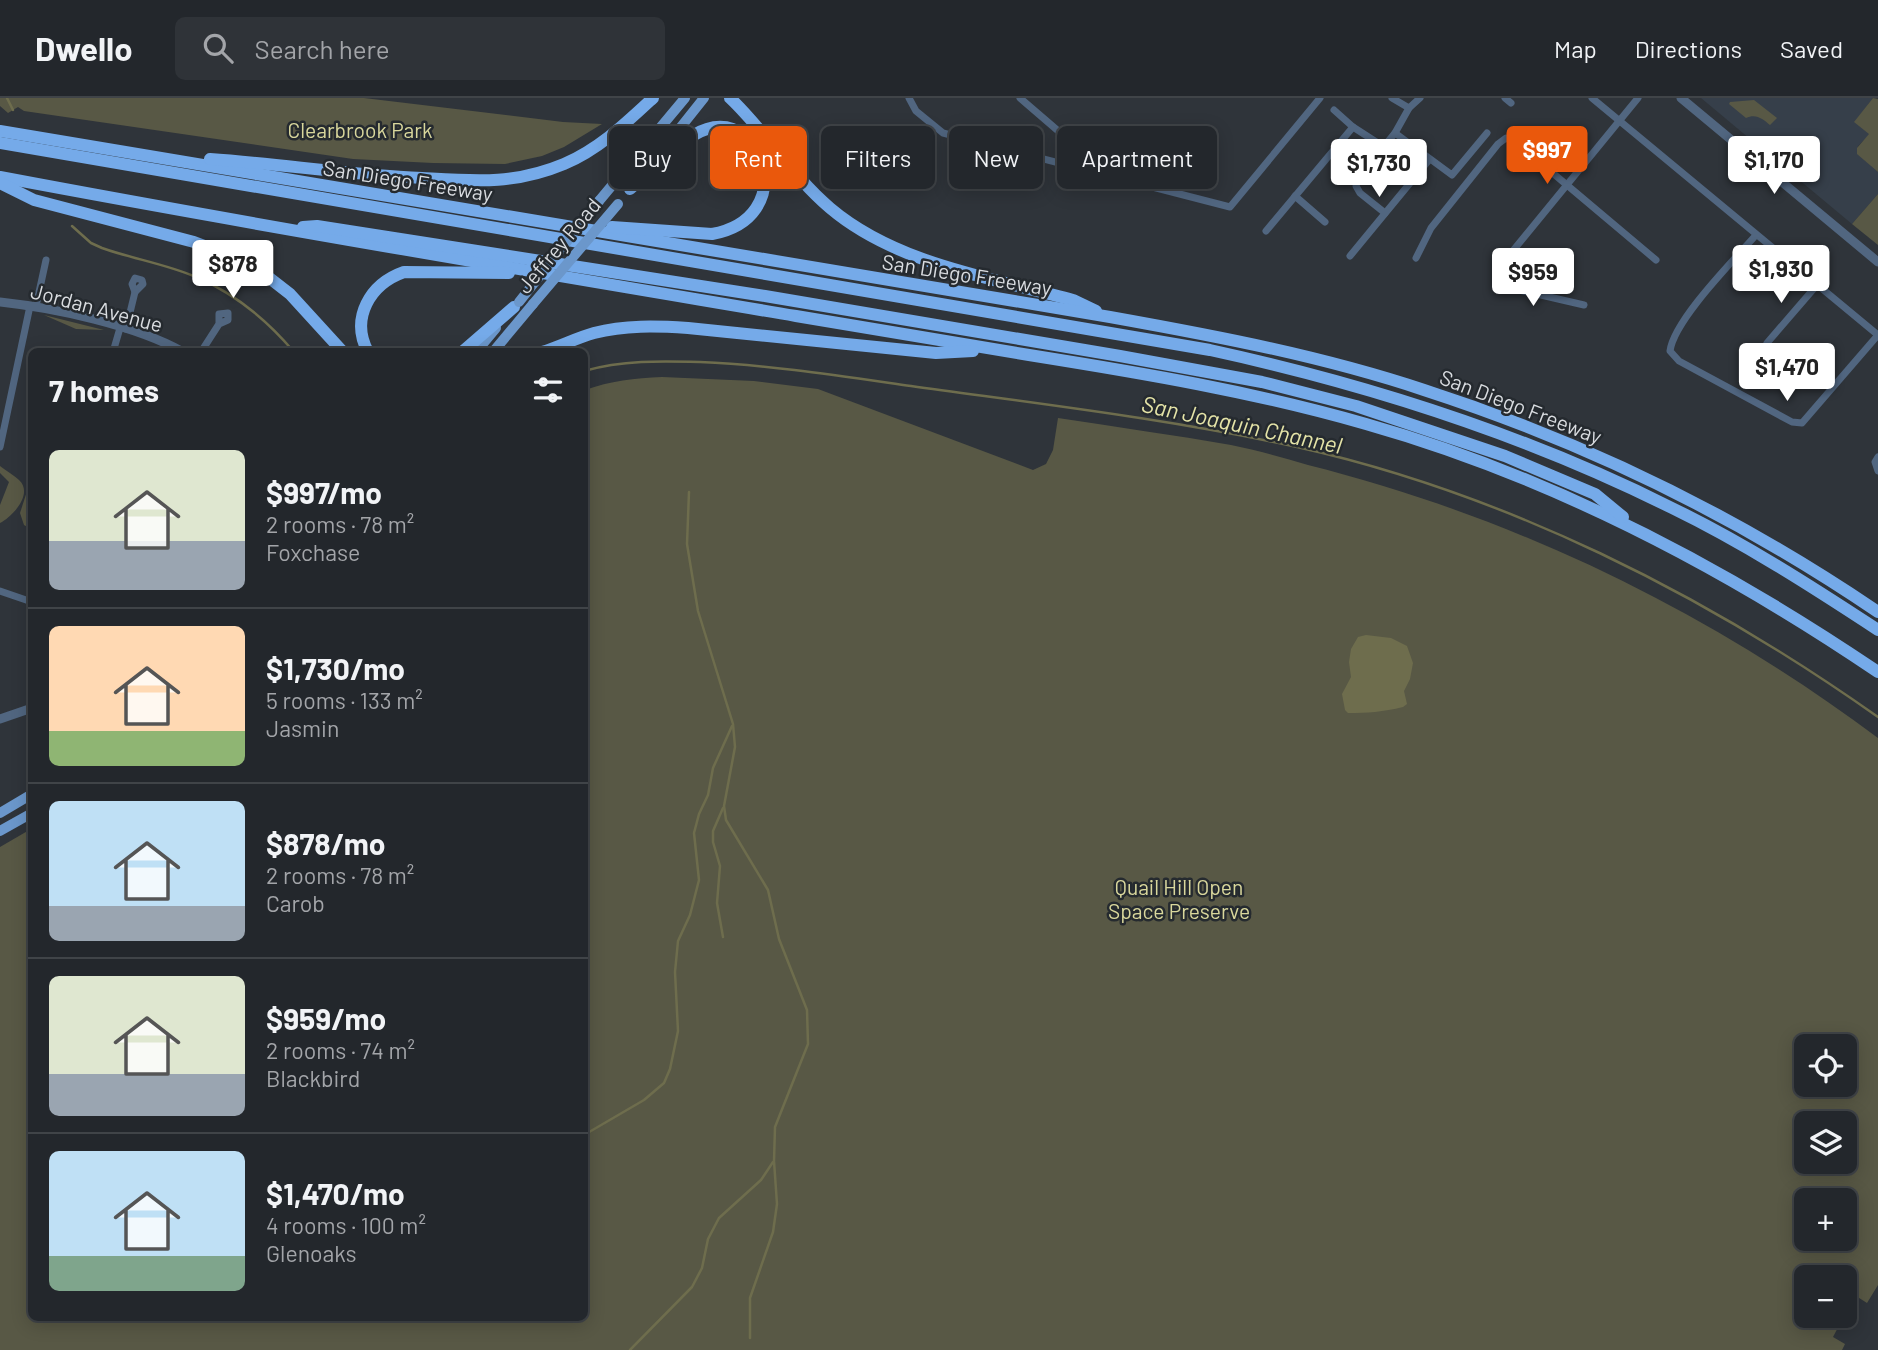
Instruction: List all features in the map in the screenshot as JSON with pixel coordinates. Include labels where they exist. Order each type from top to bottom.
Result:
[{"type":"highway","points":[[140,155],[261,162],[457,181],[510,180],[546,171],[608,139],[653,98]]},
{"type":"highway","points":[[730,98],[804,184],[831,209],[874,239],[905,253],[1073,300],[1110,317]]},
{"type":"highway","points":[[553,223],[712,234],[725,232],[746,221],[756,211],[765,187],[765,173],[758,152],[751,142],[734,131],[715,127],[696,134]]},
{"type":"highway","name":"San Diego Freeway","points":[[0,131],[1110,317],[1245,342],[1308,357],[1422,389],[1492,413],[1606,459],[1688,499],[1803,563],[1878,612]]},
{"type":"highway","points":[[0,143],[1210,350],[1283,366],[1388,395],[1483,426],[1561,456],[1715,530],[1797,577],[1878,630]]},
{"type":"highway","points":[[0,177],[532,272],[1227,389],[1359,422],[1514,475],[1640,530],[1758,594],[1878,672]]},
{"type":"highway","points":[[0,183],[34,200],[194,242],[233,257],[263,273],[284,289],[338,348]]},
{"type":"highway","points":[[281,228],[317,226],[482,251],[1120,356],[1262,382],[1356,406],[1505,456],[1595,494],[1640,530]]},
{"type":"highway","points":[[367,348],[361,330],[365,305],[378,286],[396,275],[404,272],[532,272]]},
{"type":"highway","points":[[467,348],[517,304]]},
{"type":"highway","points":[[552,348],[598,332],[649,326],[936,353],[994,349]]},
{"type":"main road","points":[[479,348],[685,98]]},
{"type":"main road","name":"Jeffrey Road","points":[[681,126],[704,98]]},
{"type":"main road","name":"Jeffrey Road","points":[[496,348],[630,189]]},
{"type":"main road","points":[[0,813],[28,796]]},
{"type":"main road","points":[[0,831],[28,815]]},
{"type":"street","points":[[909,98],[916,111],[943,133],[1230,207],[1320,98]]},
{"type":"street","points":[[1020,98],[1057,130]]},
{"type":"street","points":[[1392,98],[1409,108]]},
{"type":"street","points":[[1385,214],[1360,193],[1356,186],[1358,178],[1395,133],[1409,108],[1420,98]]},
{"type":"street","points":[[1592,98],[1878,335],[1802,423],[1792,422],[1670,351],[1686,317],[1756,234]]},
{"type":"street","points":[[1584,305],[1506,287],[1497,279],[1498,269],[1638,98]]},
{"type":"street","points":[[1681,98],[1878,262]]},
{"type":"street","points":[[1334,110],[1353,127],[1384,146]]},
{"type":"street","points":[[1266,231],[1353,127]]},
{"type":"street","points":[[1395,133],[1452,175],[1487,133]]},
{"type":"street","points":[[1416,258],[1430,228],[1506,138],[1517,143],[1656,260]]},
{"type":"street","points":[[1350,256],[1429,160]]},
{"type":"street","points":[[1295,197],[1325,222]]},
{"type":"street","points":[[0,447],[46,260]]},
{"type":"street","points":[[1767,343],[1816,285]]},
{"type":"street","points":[[115,348],[135,292]]},
{"type":"street","name":"Jordan Avenue","points":[[0,302],[33,306],[123,328],[175,348]]},
{"type":"street","points":[[204,348],[219,324]]},
{"type":"street","points":[[1878,457],[1875,462],[1878,471]]},
{"type":"street","points":[[0,591],[28,601]]},
{"type":"street","points":[[0,719],[28,709]]},
{"type":"shaded area","points":[[1701,98],[1873,98],[1855,122],[1870,134],[1858,146],[1857,153],[1878,172],[1878,194],[1852,224]]},
{"type":"shaded area","points":[[1366,635],[1391,638],[1407,646],[1413,663],[1404,691],[1407,704],[1403,707],[1362,713],[1348,713],[1345,710],[1342,694],[1351,677],[1351,649],[1358,637]]},
{"type":"green space","name":"Clearbrook Park","points":[[0,98],[364,98],[563,122],[602,124],[564,147],[542,156],[505,164],[433,163],[353,159],[24,111],[18,107],[8,113],[0,106]]},
{"type":"green space","points":[[1873,98],[1878,99],[1878,172],[1857,154],[1857,148],[1869,134],[1854,122]]},
{"type":"green space","points":[[1754,100],[1777,118],[1770,125],[1756,116],[1746,118],[1729,104]]},
{"type":"green space","points":[[1878,194],[1878,245],[1852,224]]},
{"type":"green space","points":[[44,315],[104,330],[76,329]]},
{"type":"green space","name":"Quail Hill Open Space Preserve","points":[[662,377],[754,381],[818,389],[1033,470],[1046,464],[1053,450],[1058,418],[1241,447],[1385,486],[1534,541],[1607,573],[1746,649],[1878,738],[1878,1285],[1867,1303],[1857,1297],[1857,1265],[1794,1265],[1794,1328],[1838,1328],[1833,1337],[1845,1344],[1842,1350],[0,1350],[0,847],[28,831],[28,1321],[588,1321],[588,389],[613,382]]},
{"type":"green space","points":[[0,466],[19,480],[24,492],[20,504],[0,523],[0,505],[9,482],[0,473]]},
{"type":"green space","points":[[28,488],[28,527],[24,525],[20,513]]},
{"type":"waterway","name":"San Joaquin Channel","points":[[7,98],[13,110]]},
{"type":"waterway","name":"San Joaquin Channel","points":[[72,226],[91,243],[102,248],[185,272],[224,291],[261,318],[290,348]]},
{"type":"waterway","name":"San Joaquin Channel","points":[[588,370],[627,363],[670,361],[727,363],[806,371],[1201,428],[1297,447],[1375,467],[1527,521],[1601,554],[1673,590],[1743,630],[1878,717]]},
{"type":"waterway","points":[[689,492],[687,544],[698,611],[733,724],[735,747],[724,806],[726,820],[768,890],[779,939],[807,1010],[808,1044],[775,1127],[777,1204],[773,1232],[750,1298],[750,1338]]},
{"type":"waterway","points":[[588,1133],[644,1100],[664,1083],[670,1069],[678,1031],[675,972],[678,941],[690,915],[699,880],[694,833],[708,795],[713,768],[732,726]]},
{"type":"waterway","points":[[723,808],[713,831],[713,842],[720,866],[717,903],[723,937]]},
{"type":"waterway","points":[[630,1350],[692,1287],[702,1268],[708,1239],[719,1218],[761,1180],[773,1162]]}]
